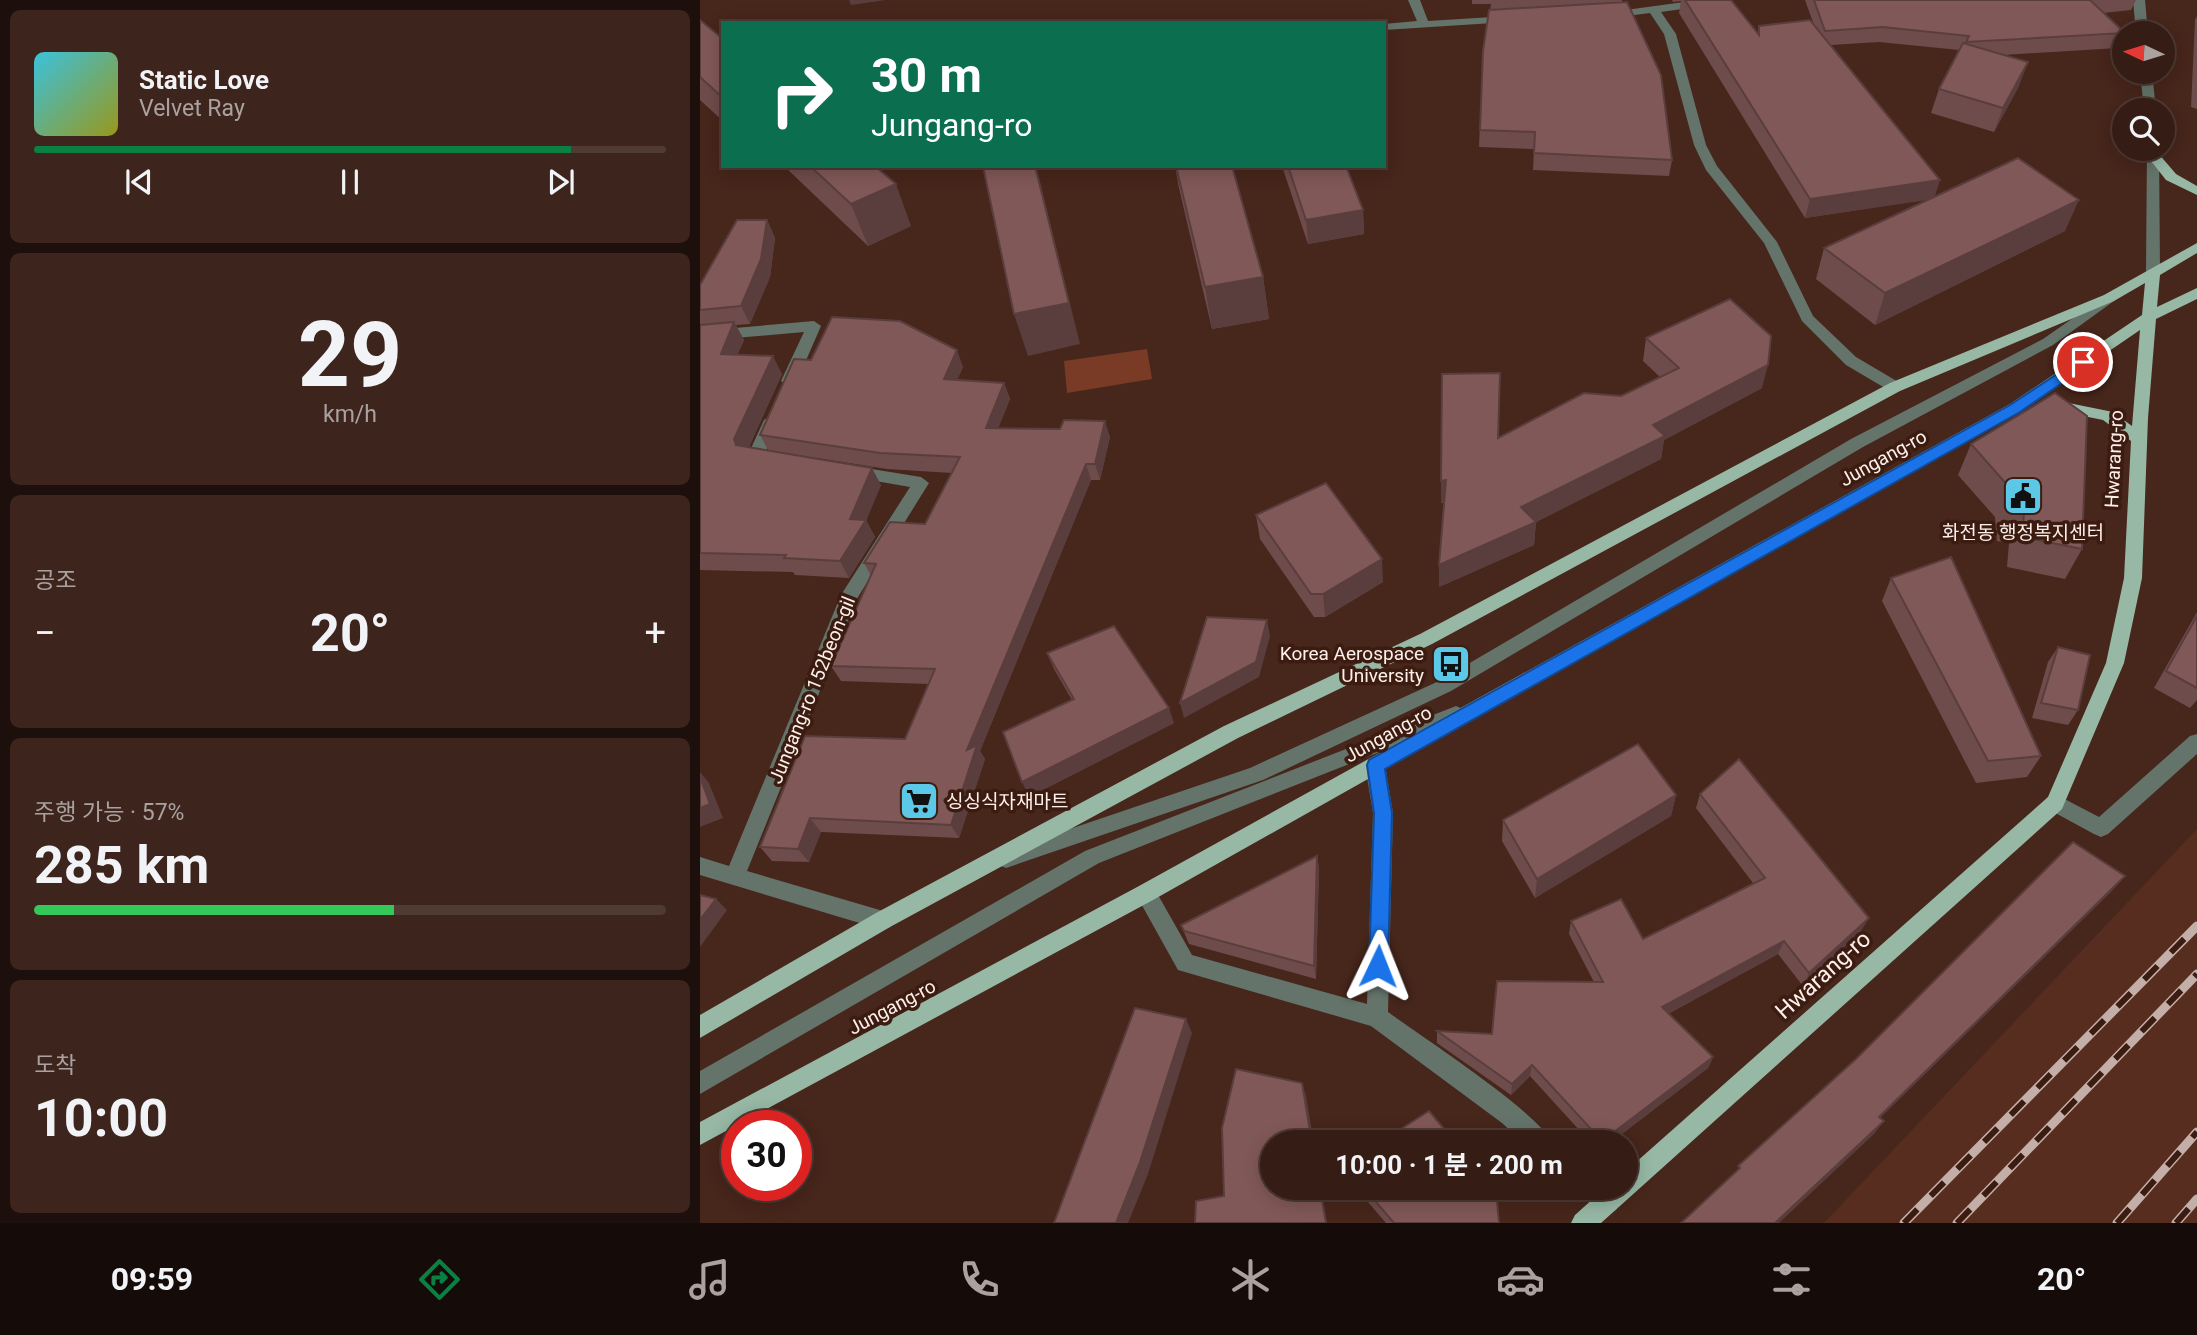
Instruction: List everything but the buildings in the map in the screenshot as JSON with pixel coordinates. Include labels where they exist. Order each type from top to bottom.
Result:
[{"type":"main road","points":[[2159,161],[2171,177],[2197,191]]},
{"type":"main road","points":[[700,1027],[883,920],[1231,732],[1426,639],[1895,387],[2109,298],[2197,247]]},
{"type":"main road","name":"Hwarang-ro","points":[[1638,1168],[2055,803],[2115,663],[2133,578],[2138,439],[2153,271]]},
{"type":"main road","name":"Jungang-ro","points":[[700,1134],[1146,893],[2015,408],[2151,316],[2197,293]]},
{"type":"main road","points":[[2015,408],[2056,405],[2096,411],[2121,422],[2138,439]]},
{"type":"main road","name":"Hwarang-ro","points":[[1583,1223],[1604,1200]]},
{"type":"street","points":[[1413,0],[1424,24]]},
{"type":"street","points":[[1604,15],[1725,0]]},
{"type":"street","points":[[2139,0],[2141,21]]},
{"type":"street","points":[[1654,10],[1670,34],[1700,145],[1711,167],[1770,242],[1807,318],[1851,361],[1895,387]]},
{"type":"street","points":[[1386,27],[1523,19]]},
{"type":"street","points":[[2153,161],[2153,271]]},
{"type":"street","points":[[976,870],[1256,774],[1445,686],[1857,443],[2048,342],[2109,298]]},
{"type":"street","points":[[700,336],[814,326],[755,457],[793,463]]},
{"type":"street","name":"Jungang-ro 152beon-gil","points":[[736,874],[850,594],[921,482],[832,469]]},
{"type":"street","points":[[700,1083],[1092,857],[1495,699]]},
{"type":"street","points":[[2055,803],[2101,828],[2197,742]]},
{"type":"street","points":[[1375,765],[1383,813],[1377,1017]]},
{"type":"street","points":[[700,866],[736,874],[883,920]]},
{"type":"street","points":[[1146,893],[1185,963],[1377,1017],[1527,1130]]},
{"type":"shaded area","points":[[1147,349],[1152,379],[1067,393],[1064,361]]},
{"type":"shaded area","points":[[2197,829],[2197,1223],[1824,1223]]},
{"type":"railway","points":[[1904,1223],[2197,926]]},
{"type":"railway","points":[[1957,1223],[2197,974]]},
{"type":"railway","points":[[2117,1223],[2197,1132]]},
{"type":"railway","points":[[2176,1223],[2197,1199]]},
{"type":"place","name":"화전동 행정복지센터","points":[[2023,496]]},
{"type":"place","name":"Korea Aerospace University","points":[[1451,664]]},
{"type":"place","name":"싱싱식자재마트","points":[[919,801]]},
{"type":"route","points":[[1378,966],[1383,813],[1375,765],[2015,408],[2083,362]]}]
